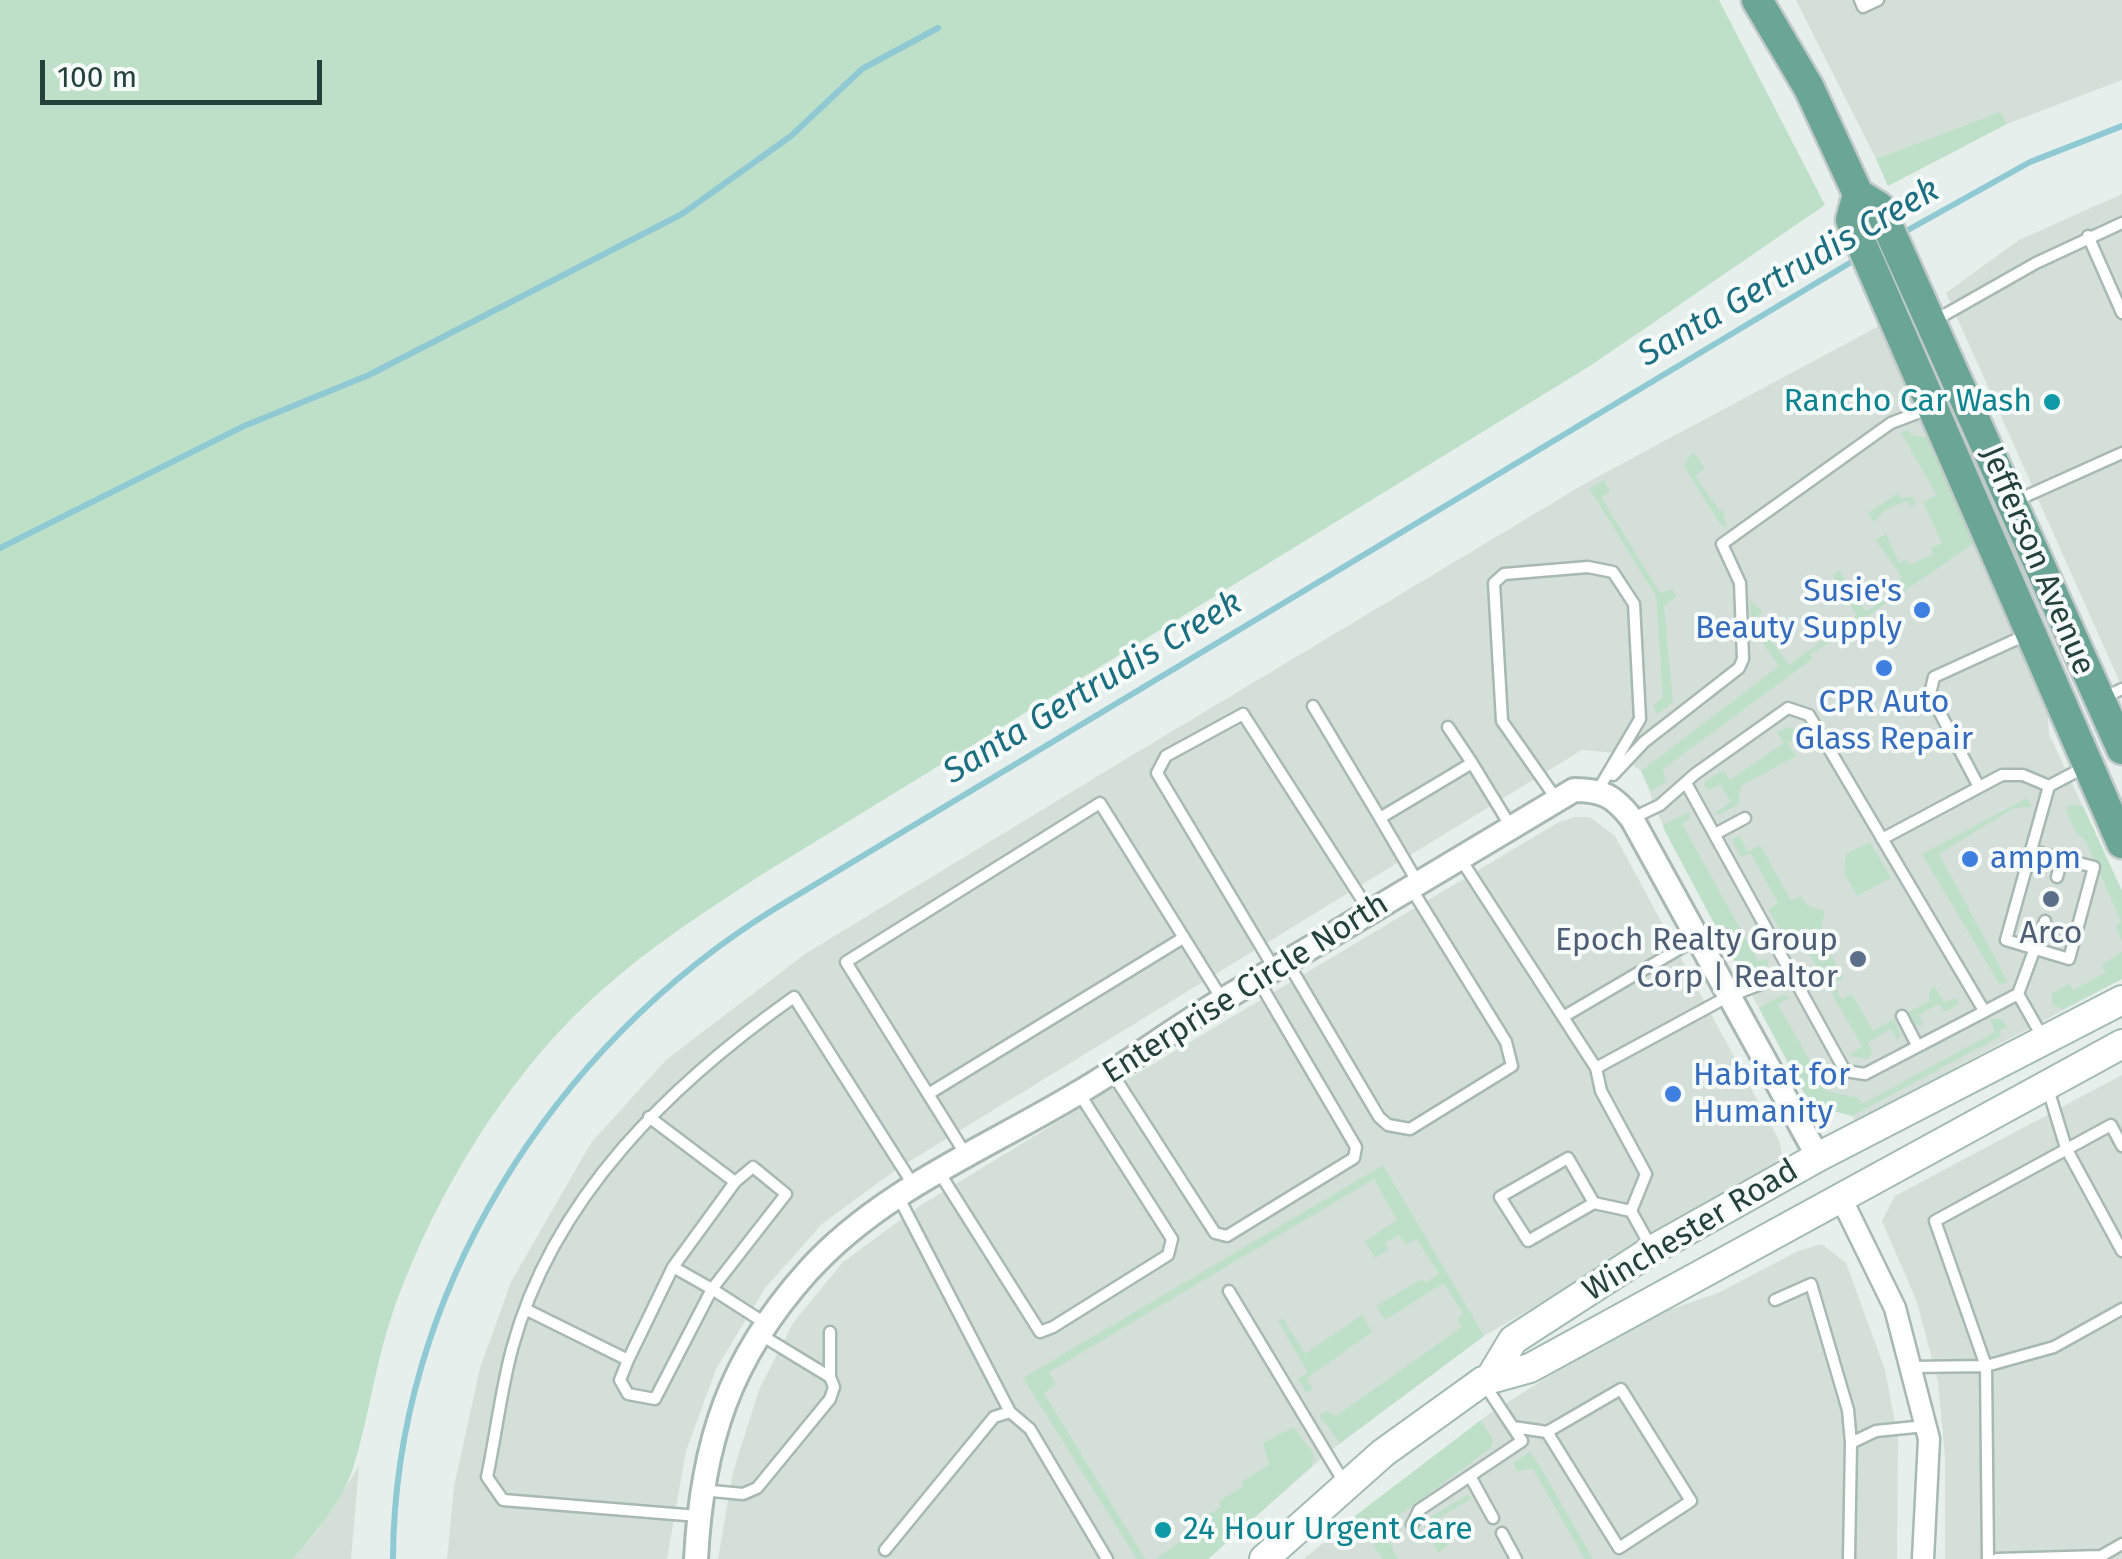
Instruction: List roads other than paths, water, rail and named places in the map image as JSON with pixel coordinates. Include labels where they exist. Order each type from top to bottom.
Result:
[{"type":"main road","name":"Jefferson Avenue","points":[[1757,0],[1808,88],[1858,194],[1878,207],[1933,408],[2122,843]]},
{"type":"main road","name":"Jefferson Avenue","points":[[1858,194],[1851,220],[1857,233],[1899,290],[1932,323],[2054,598],[2111,694],[2122,749]]},
{"type":"main road","points":[[1933,408],[1945,408],[1954,414],[2008,532],[2054,598]]},
{"type":"main road","name":"Winchester Road","points":[[1264,1559],[1346,1484],[1488,1378],[1513,1340],[1652,1250],[1818,1157],[2122,1000]]},
{"type":"main road","name":"Winchester Road","points":[[1488,1378],[1530,1368],[2122,1044]]},
{"type":"street","name":"Enterprise Circle North","points":[[696,1559],[701,1490],[720,1408],[765,1330],[808,1272],[853,1228],[939,1172],[1112,1072],[1222,1000],[1574,790],[1598,790]]},
{"type":"street","points":[[1598,790],[1616,799],[1632,819],[1818,1157]]},
{"type":"street","points":[[1842,1198],[1895,1308],[1926,1426],[1929,1440],[1923,1559]]},
{"type":"lane","points":[[1860,0],[1863,7],[1878,0]]},
{"type":"lane","points":[[1932,323],[2088,236],[2122,223]]},
{"type":"lane","points":[[2088,236],[2122,313]]},
{"type":"lane","points":[[1598,790],[1644,742],[1739,668],[1744,659],[1740,583],[1722,544],[1891,423],[1933,408]]},
{"type":"lane","points":[[2012,502],[2122,453]]},
{"type":"lane","points":[[1557,800],[1502,721],[1494,583],[1504,574],[1588,568],[1614,572],[1634,604],[1640,720],[1598,790]]},
{"type":"lane","points":[[1980,787],[1930,694],[1930,685],[1934,677],[2030,633]]},
{"type":"lane","points":[[1274,971],[1388,1125],[1410,1129],[1512,1066],[1506,1042],[1312,706]]},
{"type":"lane","points":[[1632,819],[1660,805],[1788,708],[1798,710],[1808,716],[1983,1009]]},
{"type":"lane","points":[[1112,1072],[1215,1234],[1227,1236],[1354,1158],[1356,1147],[1274,971],[1157,773],[1166,756],[1243,714],[1370,912]]},
{"type":"lane","points":[[1448,727],[1511,828]]},
{"type":"lane","points":[[1380,818],[1472,763]]},
{"type":"lane","points":[[1882,839],[2002,775],[2016,774],[2049,786],[2087,766]]},
{"type":"lane","points":[[1686,783],[1846,1072],[1864,1074],[2018,994],[2044,921]]},
{"type":"lane","points":[[2033,850],[2094,868],[2070,959],[2006,940],[2049,786]]},
{"type":"lane","points":[[966,1156],[846,962],[1100,803],[1222,1000]]},
{"type":"lane","points":[[1717,833],[1745,818]]},
{"type":"lane","points":[[1460,858],[1596,1068],[1601,1092],[1646,1174],[1630,1211]]},
{"type":"lane","points":[[2057,877],[2062,858]]},
{"type":"lane","points":[[930,1093],[1183,938]]},
{"type":"lane","points":[[1562,1016],[1696,939]]},
{"type":"lane","points":[[1596,1068],[1727,997],[1790,973]]},
{"type":"lane","points":[[2018,994],[2044,1042]]},
{"type":"lane","points":[[698,1516],[503,1500],[488,1477],[513,1347],[527,1310],[582,1202],[649,1117],[726,1045],[794,997],[907,1192],[1010,1412],[1030,1429],[1107,1559]]},
{"type":"lane","points":[[1902,1016],[1916,1045]]},
{"type":"lane","points":[[2046,1083],[2066,1148],[2121,1244]]},
{"type":"lane","points":[[939,1172],[1040,1332],[1053,1327],[1168,1255],[1172,1239],[1078,1093]]},
{"type":"lane","points":[[649,1117],[734,1182]]},
{"type":"lane","points":[[1988,1559],[1986,1366],[1935,1220],[2110,1125],[2122,1146]]},
{"type":"lane","points":[[1594,1203],[1568,1158],[1500,1197],[1528,1241],[1594,1203],[1630,1211],[1652,1250]]},
{"type":"lane","points":[[753,1167],[786,1194],[712,1289],[654,1400],[628,1394],[620,1380],[674,1268],[734,1182],[753,1167]]},
{"type":"lane","points":[[674,1268],[712,1289],[830,1377]]},
{"type":"lane","points":[[1775,1300],[1811,1284],[1848,1410],[1849,1559]]},
{"type":"lane","points":[[1229,1292],[1346,1484]]},
{"type":"lane","points":[[1910,1367],[1986,1366],[2054,1347],[2122,1309]]},
{"type":"lane","points":[[527,1310],[628,1360]]},
{"type":"lane","points":[[701,1490],[743,1494],[757,1488],[830,1399],[834,1387],[830,1377],[830,1332]]},
{"type":"lane","points":[[1412,1525],[1418,1510],[1522,1440],[1488,1378]]},
{"type":"lane","points":[[1513,1427],[1547,1432],[1621,1388],[1691,1502],[1618,1548],[1547,1432]]},
{"type":"lane","points":[[885,1550],[994,1417],[1010,1412]]},
{"type":"lane","points":[[1851,1443],[1876,1431],[1926,1426]]},
{"type":"lane","points":[[1470,1476],[1493,1518]]},
{"type":"lane","points":[[1502,1534],[1516,1559]]},
{"type":"lane","points":[[1998,1559],[2101,1556],[2122,1544]]},
{"type":"waterway","points":[[0,548],[244,426],[369,375],[682,214],[791,136],[862,69],[938,28]]},
{"type":"waterway","name":"Santa Gertrudis Creek","points":[[1899,235],[2030,162],[2122,126]]},
{"type":"waterway","name":"Santa Gertrudis Creek","points":[[393,1559],[401,1461],[422,1365],[456,1273],[501,1186],[557,1104],[622,1030],[696,964],[776,908],[1858,258]]},
{"type":"place","name":"Rancho Car Wash","points":[[2052,402]]},
{"type":"place","name":"Susie's Beauty Supply","points":[[1922,610]]},
{"type":"place","name":"CPR Auto Glass Repair","points":[[1884,668]]},
{"type":"place","name":"ampm","points":[[1970,859]]},
{"type":"place","name":"Arco","points":[[2051,899]]},
{"type":"place","name":"Epoch Realty Group Corp | Realtor","points":[[1858,959]]},
{"type":"place","name":"Habitat for Humanity","points":[[1673,1094]]},
{"type":"place","name":"24 Hour Urgent Care","points":[[1163,1530]]}]
